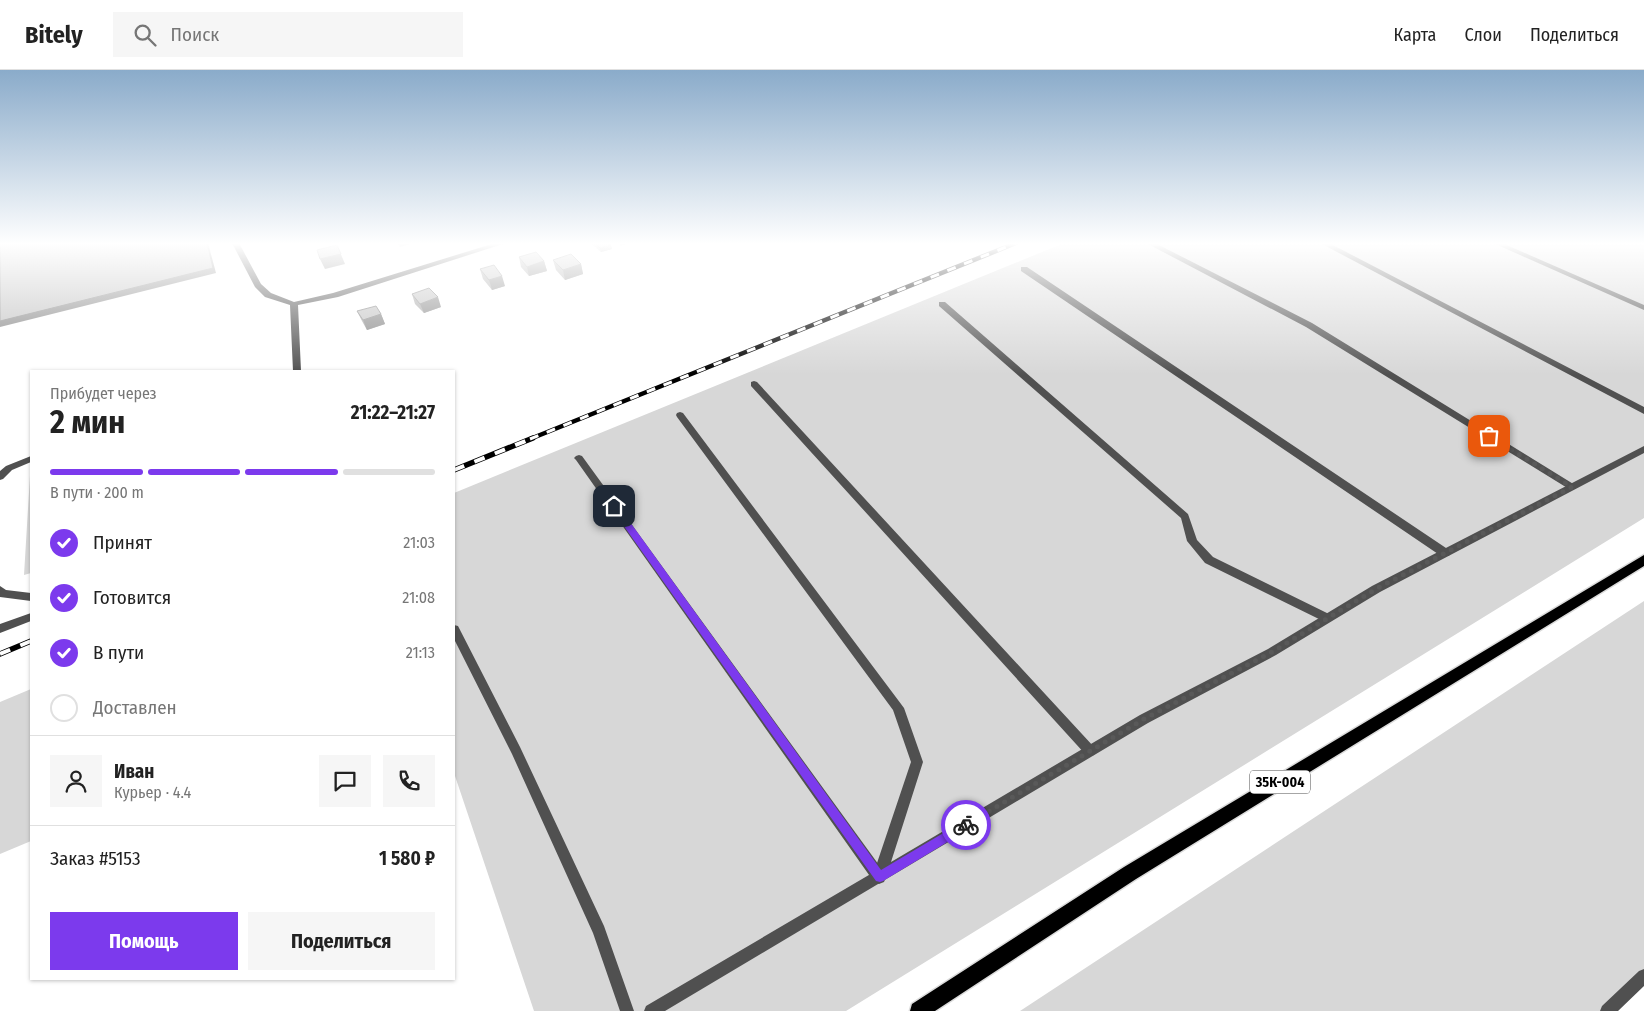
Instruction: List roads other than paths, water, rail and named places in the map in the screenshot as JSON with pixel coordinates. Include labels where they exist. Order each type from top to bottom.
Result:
[{"type":"main road","name":"35К-004","points":[[919,1011],[1130,873],[1644,560]]},
{"type":"street","points":[[261,287],[268,295],[294,304],[361,287]]},
{"type":"street","points":[[1051,287],[1445,553]]},
{"type":"street","points":[[1235,287],[1309,325],[1572,487]]},
{"type":"street","points":[[1407,287],[1644,411]]},
{"type":"street","points":[[1596,287],[1644,308]]},
{"type":"street","points":[[294,304],[294,370]]},
{"type":"street","points":[[942,304],[1185,516],[1192,541],[1209,560],[1328,618]]},
{"type":"street","points":[[754,384],[1090,751]]},
{"type":"street","points":[[680,415],[898,708],[917,762],[880,877]]},
{"type":"street","points":[[651,1011],[1144,719],[1272,652],[1376,589],[1644,449]]},
{"type":"street","points":[[579,458],[880,877]]},
{"type":"street","points":[[0,478],[9,468],[30,459]]},
{"type":"street","points":[[0,590],[4,594],[30,597]]},
{"type":"street","points":[[0,629],[30,617]]},
{"type":"street","points":[[455,631],[516,751],[600,931],[627,1011]]},
{"type":"street","points":[[1607,1011],[1644,976]]},
{"type":"railway","points":[[530,439],[907,287]]},
{"type":"railway","points":[[455,470],[533,438]]},
{"type":"railway","points":[[0,654],[30,641]]}]
